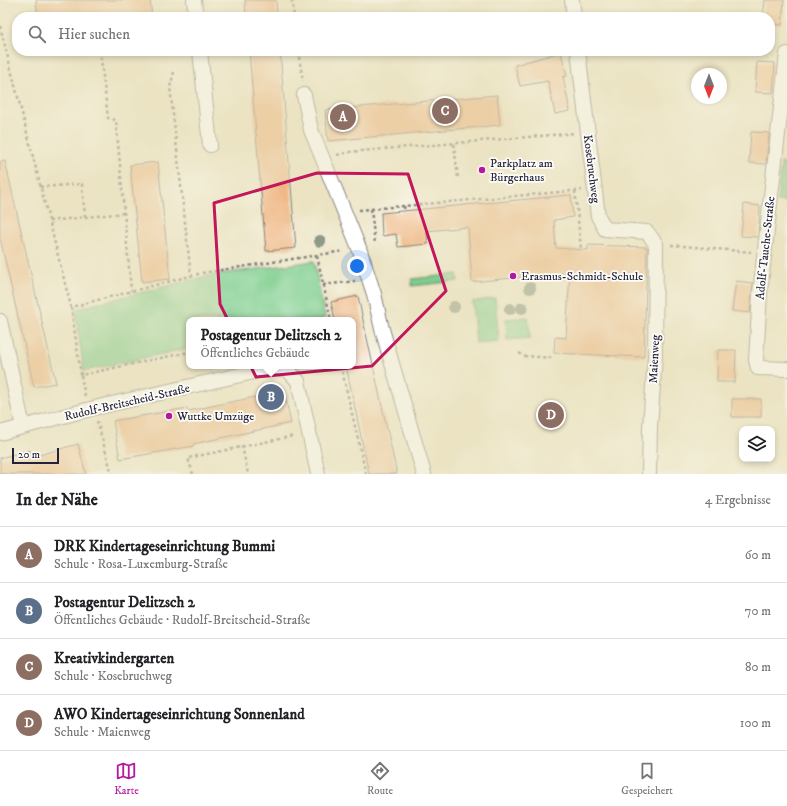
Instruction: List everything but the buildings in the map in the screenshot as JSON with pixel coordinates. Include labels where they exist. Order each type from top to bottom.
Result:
[{"type":"street","points":[[194,0],[195,12]]},
{"type":"street","points":[[572,0],[573,12]]},
{"type":"street","name":"Adolf-Tauche-Straße","points":[[787,54],[786,76],[760,293],[756,360],[758,368],[787,369]]},
{"type":"street","points":[[201,56],[210,145]]},
{"type":"street","name":"Kosebruchweg","points":[[579,56],[598,216],[605,230],[647,232],[656,244]]},
{"type":"street","points":[[304,96],[311,130],[369,279],[424,474]]},
{"type":"street","name":"Maienweg","points":[[649,474],[650,427],[656,358],[656,244]]},
{"type":"street","points":[[0,321],[23,427]]},
{"type":"street","name":"Rudolf-Breitscheid-Straße","points":[[0,433],[90,409],[267,369]]},
{"type":"street","name":"Rudolf-Breitscheid-Straße","points":[[287,369],[298,381],[318,474]]},
{"type":"path","points":[[292,0],[293,12]]},
{"type":"path","points":[[0,26],[70,307],[81,375],[90,409],[112,474]]},
{"type":"path","points":[[101,56],[108,118],[116,120],[131,291]]},
{"type":"path","points":[[299,56],[304,96]]},
{"type":"path","points":[[174,72],[170,87],[191,276]]},
{"type":"path","points":[[322,158],[350,152],[588,132]]},
{"type":"path","points":[[454,144],[458,178]]},
{"type":"path","points":[[40,186],[82,184],[85,217]]},
{"type":"path","points":[[358,210],[579,190]]},
{"type":"path","points":[[575,191],[581,250]]},
{"type":"path","points":[[540,194],[541,198]]},
{"type":"path","points":[[404,206],[405,211]]},
{"type":"path","points":[[371,209],[375,250]]},
{"type":"path","points":[[49,221],[124,213]]},
{"type":"path","points":[[656,244],[764,254]]},
{"type":"path","points":[[70,307],[191,276],[358,248]]},
{"type":"path","points":[[316,256],[330,317]]},
{"type":"path","points":[[323,285],[369,279]]},
{"type":"path","points":[[519,352],[524,356],[554,358]]},
{"type":"path","points":[[81,375],[186,353]]},
{"type":"path","points":[[342,369],[366,474]]},
{"type":"path","points":[[193,474],[188,458],[294,436]]},
{"type":"path","points":[[242,446],[248,474]]},
{"type":"highlighted area","points":[[317,173],[408,174],[446,291],[372,366],[256,377],[220,304],[214,203]]},
{"type":"green space","points":[[781,163],[787,164],[787,202],[777,201]]},
{"type":"green space","points":[[314,261],[325,317],[186,317],[186,349],[84,371],[75,309],[207,276]]},
{"type":"green space","points":[[457,274],[458,281],[412,286],[412,279]]},
{"type":"green space","points":[[495,298],[499,341],[476,343],[472,302]]},
{"type":"green space","points":[[528,317],[530,338],[507,340],[506,319]]},
{"type":"place","name":"Kreativkindergarten","points":[[445,111]]},
{"type":"place","name":"DRK Kindertageseinrichtung Bummi","points":[[343,117]]},
{"type":"place","name":"Parkplatz am Bürgerhaus","points":[[482,170]]},
{"type":"place","name":"Erasmus-Schmidt-Schule","points":[[513,276]]},
{"type":"place","name":"Postagentur Delitzsch 2","points":[[271,397]]},
{"type":"place","name":"AWO Kindertageseinrichtung Sonnenland","points":[[551,415]]},
{"type":"place","name":"Wuttke Umzüge","points":[[169,416]]}]
